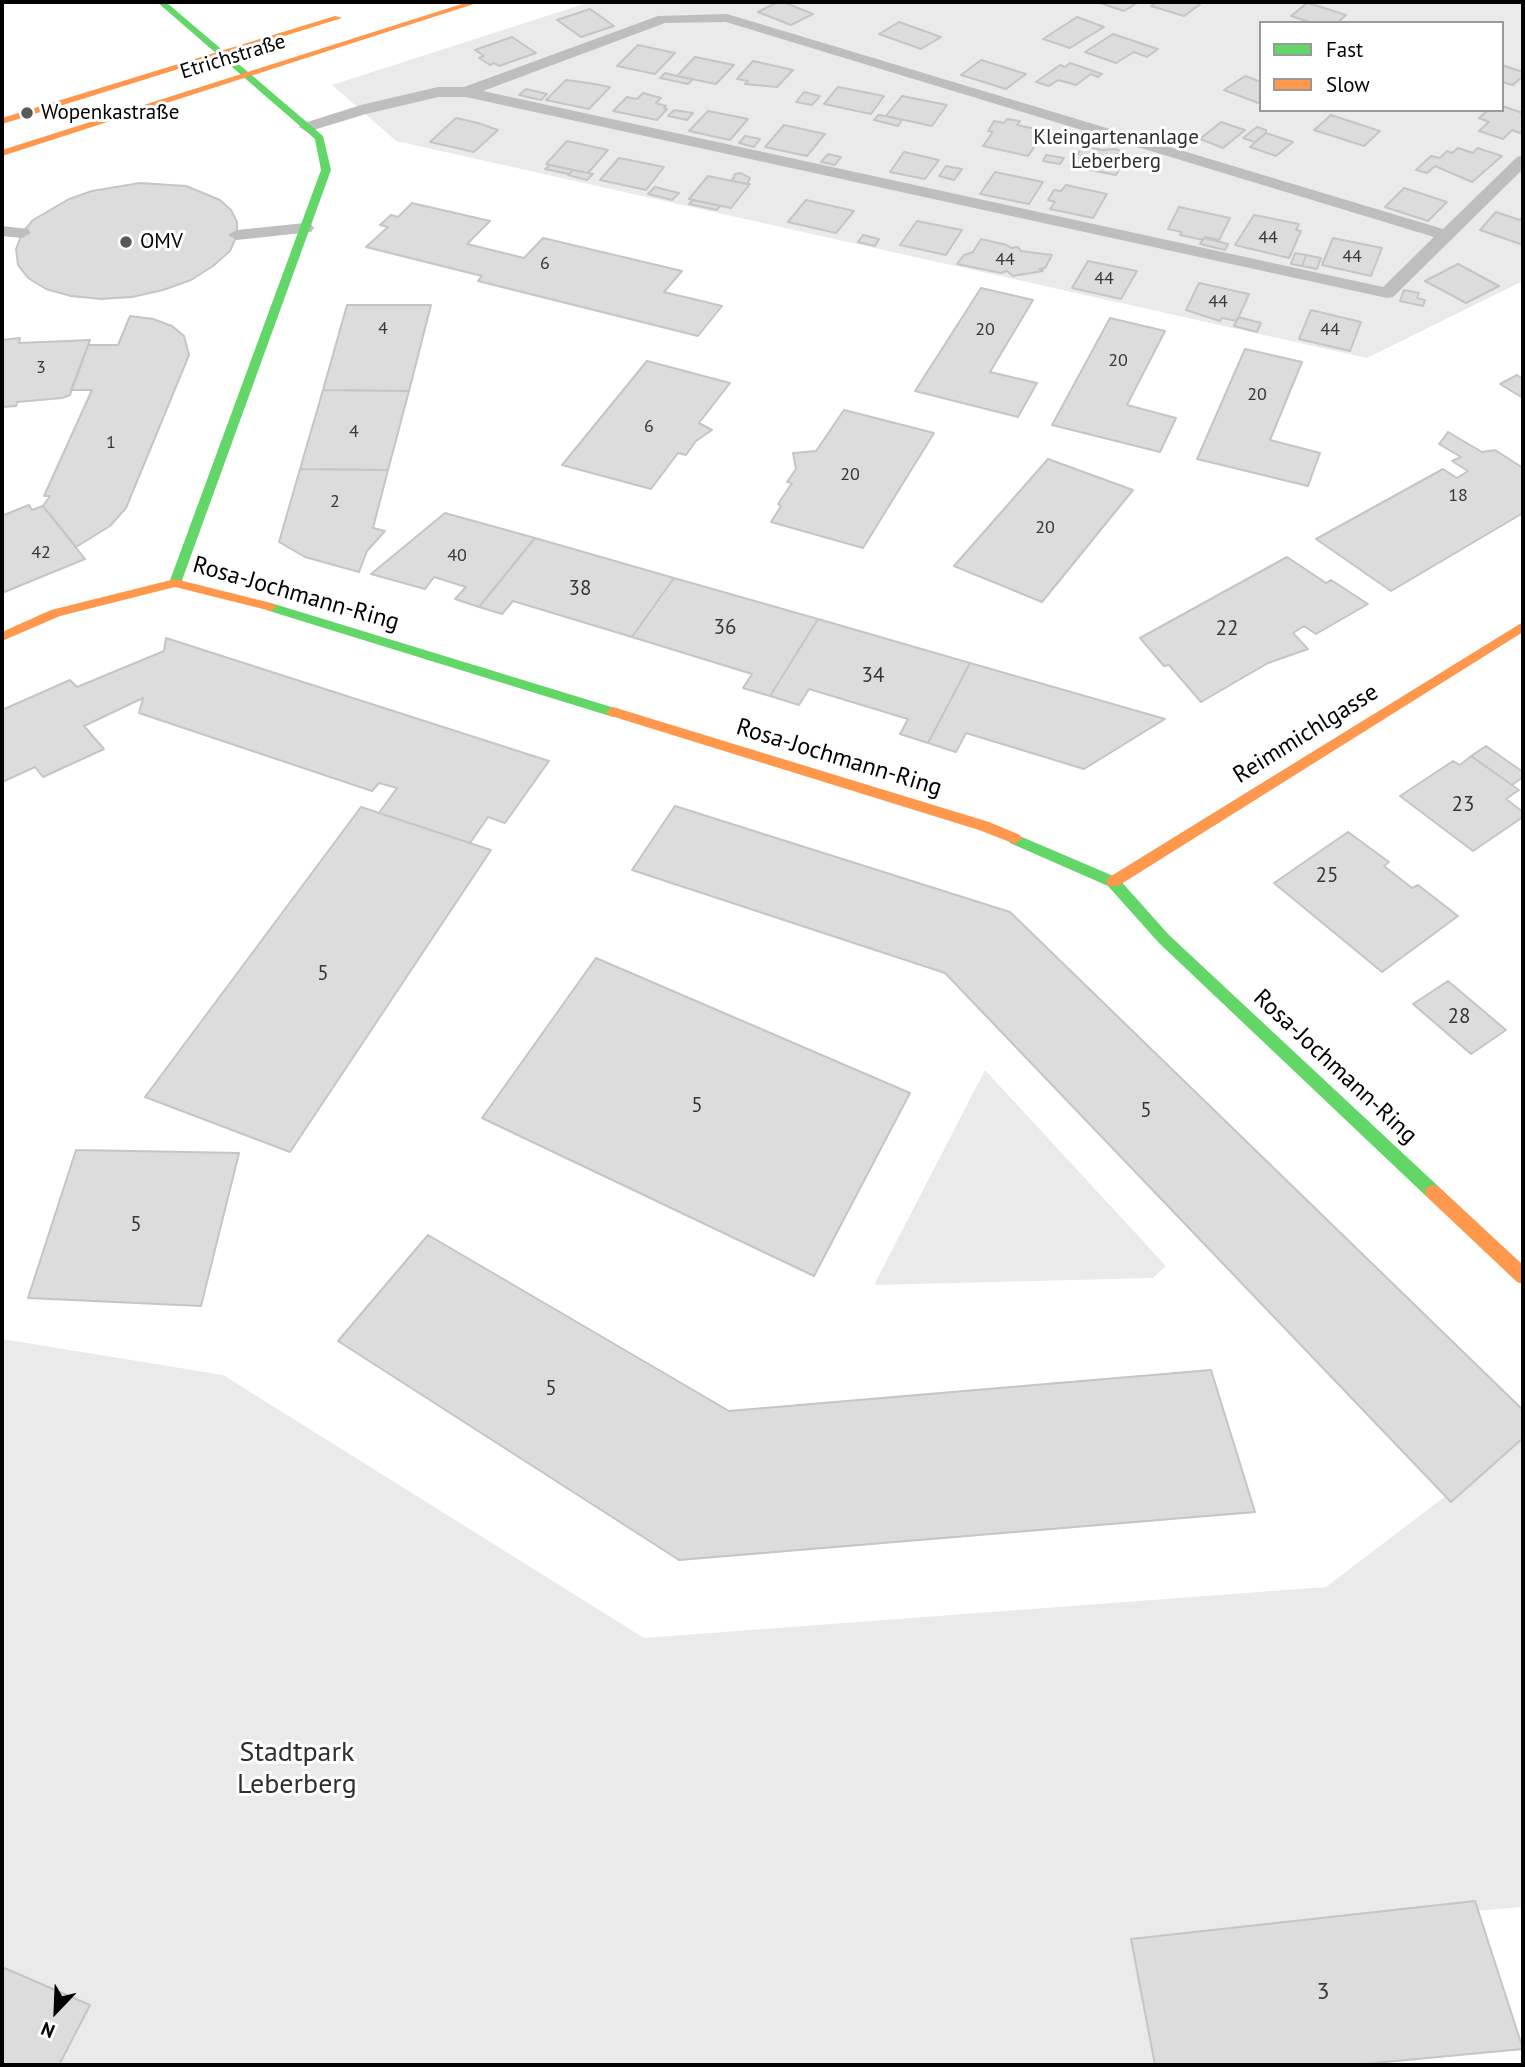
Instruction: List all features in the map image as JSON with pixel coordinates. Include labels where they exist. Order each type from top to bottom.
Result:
[{"type":"street","points":[[160,2],[220,54],[249,74],[320,138],[326,170],[175,583]]},
{"type":"street","name":"Etrichstraße","points":[[2,153],[477,2]]},
{"type":"street","name":"Etrichstraße","points":[[2,121],[356,13]]},
{"type":"street","name":"Rosa-Jochmann-Ring","points":[[2,637],[56,613],[175,583],[271,607],[984,826],[1113,882],[1164,939],[1523,1276]]},
{"type":"street","name":"Reimmichlgasse","points":[[1113,882],[1523,626]]},
{"type":"lane","points":[[466,92],[663,19],[727,18],[1446,235]]},
{"type":"lane","points":[[307,127],[438,92],[466,92],[1387,293],[1523,160]]},
{"type":"lane","points":[[237,234],[305,228]]},
{"type":"lane","points":[[2,231],[22,233]]},
{"type":"green space","name":"Kleingartenanlage Leberberg","points":[[590,2],[1523,2],[1523,281],[1367,358],[396,141],[332,85]]},
{"type":"green space","points":[[985,1070],[1166,1266],[1153,1278],[874,1285]]},
{"type":"green space","name":"Stadtpark Leberberg","points":[[2,1339],[223,1375],[644,1638],[1326,1587],[1523,1437],[1523,1907],[1131,1939],[1155,2065],[2,2065]]},
{"type":"building","points":[[778,2],[813,14],[791,25],[758,12]]},
{"type":"building","points":[[1097,2],[1139,2],[1124,11]]},
{"type":"building","points":[[1157,2],[1202,3],[1184,16],[1151,6]]},
{"type":"building","points":[[1307,3],[1346,15],[1339,21],[1307,21],[1291,16]]},
{"type":"building","points":[[590,9],[614,26],[581,37],[557,20]]},
{"type":"building","points":[[1077,17],[1104,27],[1070,48],[1043,39]]},
{"type":"building","points":[[899,22],[941,37],[921,49],[879,34]]},
{"type":"building","points":[[1113,34],[1158,49],[1147,57],[1134,52],[1116,63],[1085,52]]},
{"type":"building","points":[[512,37],[536,53],[499,66],[494,63],[490,65],[479,58],[484,56],[475,50]]},
{"type":"building","points":[[638,45],[675,53],[655,74],[617,66]]},
{"type":"building","points":[[695,57],[734,65],[716,84],[677,76]]},
{"type":"building","points":[[981,60],[1026,74],[1006,89],[961,75]]},
{"type":"building","points":[[753,61],[793,70],[777,87],[745,84],[748,81],[737,79]]},
{"type":"building","points":[[1070,63],[1102,74],[1098,77],[1091,74],[1076,85],[1058,80],[1049,86],[1036,82],[1060,65],[1065,67]]},
{"type":"building","points":[[1504,66],[1523,72],[1523,76],[1513,85],[1504,83]]},
{"type":"building","points":[[665,73],[693,79],[688,84],[660,78]]},
{"type":"building","points":[[1245,76],[1259,81],[1259,103],[1224,90]]},
{"type":"building","points":[[566,80],[610,87],[589,109],[546,100]]},
{"type":"building","points":[[838,87],[884,96],[871,114],[824,104]]},
{"type":"building","points":[[526,89],[547,94],[541,100],[519,95]]},
{"type":"building","points":[[804,92],[820,96],[812,105],[796,102]]},
{"type":"building","points":[[643,93],[661,98],[656,103],[666,106],[664,108],[667,109],[657,120],[613,111],[627,97],[637,99]]},
{"type":"building","points":[[902,96],[947,105],[932,126],[886,116]]},
{"type":"building","points":[[1504,107],[1523,113],[1523,130],[1520,133],[1512,130],[1503,139],[1479,131],[1489,122],[1479,118],[1486,112],[1504,112]]},
{"type":"building","points":[[674,110],[693,113],[687,120],[668,116]]},
{"type":"building","points":[[708,111],[748,119],[730,140],[689,131]]},
{"type":"building","points":[[878,115],[902,120],[898,126],[874,120]]},
{"type":"building","points":[[1331,115],[1380,131],[1364,146],[1314,130]]},
{"type":"building","points":[[456,118],[498,130],[474,152],[430,142]]},
{"type":"building","points":[[1007,119],[1020,121],[1017,125],[1045,131],[1028,156],[983,146],[993,132],[988,131],[994,121],[1004,123]]},
{"type":"building","points":[[1221,122],[1245,130],[1223,148],[1200,139]]},
{"type":"building","points":[[784,125],[825,134],[807,156],[765,147]]},
{"type":"building","points":[[1257,127],[1266,130],[1266,133],[1255,142],[1243,138]]},
{"type":"building","points":[[1266,133],[1293,142],[1276,156],[1250,147]]},
{"type":"building","points":[[745,136],[760,139],[754,147],[739,143]]},
{"type":"building","points":[[567,141],[608,150],[588,173],[546,164]]},
{"type":"building","points":[[1083,146],[1102,150],[1116,149],[1128,155],[1116,175],[1070,166]]},
{"type":"building","points":[[1458,148],[1473,153],[1477,148],[1502,156],[1472,182],[1435,166],[1427,173],[1416,170],[1431,156],[1440,158],[1447,151],[1452,153]]},
{"type":"building","points":[[904,152],[939,160],[925,179],[890,172]]},
{"type":"building","points":[[828,154],[841,157],[835,165],[821,162]]},
{"type":"building","points":[[1046,155],[1064,158],[1060,164],[1043,161]]},
{"type":"building","points":[[619,158],[664,167],[646,190],[600,180]]},
{"type":"building","points":[[550,165],[573,170],[569,174],[545,169]]},
{"type":"building","points":[[946,166],[962,169],[954,180],[939,176]]},
{"type":"building","points":[[573,170],[593,174],[587,180],[568,175]]},
{"type":"building","points":[[995,172],[1043,182],[1029,204],[980,194]]},
{"type":"building","points":[[741,173],[750,178],[747,184],[732,181],[735,174]]},
{"type":"building","points":[[708,176],[750,184],[731,208],[689,199]]},
{"type":"building","name":"OMV","points":[[140,183],[186,186],[220,200],[231,210],[237,222],[237,235],[230,251],[191,280],[132,297],[101,299],[71,296],[46,289],[28,278],[18,265],[16,249],[22,233],[33,220],[69,199],[92,191]]},
{"type":"building","points":[[1066,185],[1107,194],[1093,218],[1050,209],[1055,202],[1048,200],[1054,190],[1061,191]]},
{"type":"building","points":[[655,187],[679,193],[672,200],[648,194]]},
{"type":"building","points":[[1404,188],[1447,202],[1428,221],[1385,207]]},
{"type":"building","points":[[693,200],[720,206],[717,210],[689,204]]},
{"type":"building","points":[[806,200],[854,211],[836,233],[788,222]]},
{"type":"building","points":[[412,203],[490,221],[467,244],[524,258],[543,238],[682,271],[664,292],[722,306],[698,336],[478,281],[482,276],[366,247],[388,227],[380,225],[391,215],[398,217]]},
{"type":"building","points":[[1179,207],[1230,218],[1219,240],[1205,237],[1203,240],[1180,235],[1182,232],[1168,229]]},
{"type":"building","points":[[1496,212],[1520,220],[1523,217],[1523,245],[1480,230]]},
{"type":"building","points":[[1254,215],[1299,224],[1296,230],[1301,231],[1289,258],[1235,245]]},
{"type":"building","points":[[917,221],[962,230],[946,255],[900,245]]},
{"type":"building","points":[[863,235],[879,239],[875,246],[858,242]]},
{"type":"building","points":[[1204,238],[1228,244],[1225,250],[1200,244]]},
{"type":"building","points":[[1333,238],[1382,248],[1371,276],[1322,265]]},
{"type":"building","points":[[981,239],[1011,248],[1018,247],[1021,251],[1052,255],[1045,268],[1039,269],[1043,271],[1013,276],[1007,271],[1001,273],[957,264],[964,255],[973,252]]},
{"type":"building","points":[[1295,253],[1306,255],[1302,266],[1291,264]]},
{"type":"building","points":[[1306,255],[1321,258],[1317,269],[1302,266]]},
{"type":"building","points":[[1088,261],[1137,271],[1121,299],[1072,288]]},
{"type":"building","points":[[1458,264],[1499,286],[1466,303],[1425,281]]},
{"type":"building","points":[[1199,283],[1249,294],[1237,321],[1222,318],[1220,321],[1186,310]]},
{"type":"building","points":[[981,288],[1033,300],[990,372],[1037,383],[1018,417],[915,391]]},
{"type":"building","points":[[1404,290],[1419,293],[1417,298],[1425,300],[1423,306],[1400,301]]},
{"type":"building","points":[[347,305],[431,305],[409,391],[323,390]]},
{"type":"building","points":[[1311,310],[1361,322],[1350,351],[1299,339]]},
{"type":"building","points":[[130,316],[153,319],[172,326],[184,336],[189,355],[126,508],[110,526],[76,547],[43,506],[50,496],[44,496],[92,390],[71,390],[88,345],[118,345]]},
{"type":"building","points":[[1238,317],[1261,323],[1257,332],[1234,326]]},
{"type":"building","points":[[1110,318],[1165,331],[1127,405],[1176,418],[1160,452],[1052,425]]},
{"type":"building","points":[[20,338],[19,343],[90,340],[70,395],[17,402],[16,406],[2,407],[2,340]]},
{"type":"building","points":[[1245,349],[1302,362],[1270,440],[1320,453],[1308,486],[1197,459]]},
{"type":"building","points":[[647,361],[730,383],[699,423],[712,430],[696,441],[686,455],[678,453],[651,489],[562,465]]},
{"type":"building","points":[[1517,375],[1523,379],[1523,398],[1500,384]]},
{"type":"building","points":[[323,390],[409,391],[388,470],[300,469]]},
{"type":"building","points":[[844,410],[934,433],[863,548],[771,522],[781,506],[778,504],[792,483],[787,482],[796,469],[793,453],[816,451]]},
{"type":"building","points":[[1448,432],[1482,452],[1495,450],[1523,468],[1523,513],[1391,591],[1316,539],[1443,469],[1457,478],[1468,471],[1452,461],[1461,457],[1439,444]]},
{"type":"building","points":[[1048,459],[1133,490],[1042,602],[954,566]]},
{"type":"building","points":[[300,469],[388,470],[373,528],[385,531],[367,551],[359,572],[305,557],[279,542]]},
{"type":"building","points":[[29,505],[32,510],[43,506],[85,559],[2,593],[2,513],[4,515]]},
{"type":"building","points":[[445,513],[535,538],[479,607],[455,599],[466,587],[434,577],[425,589],[371,574]]},
{"type":"building","points":[[535,538],[674,578],[632,637],[513,601],[502,614],[479,607]]},
{"type":"building","points":[[1287,557],[1326,583],[1331,580],[1368,604],[1316,634],[1304,626],[1293,633],[1308,649],[1268,663],[1201,702],[1169,665],[1164,666],[1140,638]]},
{"type":"building","points":[[674,578],[818,619],[770,696],[743,688],[752,674],[632,637]]},
{"type":"building","points":[[818,619],[970,663],[928,743],[900,734],[908,719],[809,689],[799,705],[770,696]]},
{"type":"building","points":[[166,638],[549,761],[505,823],[488,817],[470,843],[379,813],[397,788],[379,783],[372,791],[139,713],[143,698],[84,726],[104,749],[43,777],[35,767],[2,782],[2,710],[70,680],[77,687],[164,651]]},
{"type":"building","points":[[970,663],[1165,719],[1084,769],[966,733],[956,752],[928,743]]},
{"type":"building","points":[[1486,746],[1523,772],[1523,777],[1512,785],[1471,756]]},
{"type":"building","points":[[1471,756],[1519,790],[1506,799],[1523,812],[1523,817],[1473,851],[1400,796],[1453,761],[1460,765]]},
{"type":"building","points":[[675,806],[1010,912],[1523,1410],[1523,1438],[1451,1502],[945,973],[632,870]]},
{"type":"building","points":[[361,807],[491,850],[290,1152],[145,1097]]},
{"type":"building","points":[[1348,832],[1389,862],[1384,866],[1412,888],[1418,885],[1458,916],[1382,972],[1274,883]]},
{"type":"building","points":[[596,958],[910,1093],[814,1276],[482,1118]]},
{"type":"building","points":[[1448,981],[1506,1030],[1471,1054],[1413,1004]]},
{"type":"building","points":[[76,1150],[239,1153],[201,1306],[28,1298]]},
{"type":"building","points":[[428,1235],[729,1411],[1211,1370],[1255,1512],[679,1560],[338,1341]]},
{"type":"building","points":[[1475,1901],[1523,2049],[1354,2065],[1155,2065],[1131,1939]]},
{"type":"building","points":[[2,1967],[90,2005],[59,2065],[2,2065]]},
{"type":"traffic: fast","points":[[161,2],[320,138],[326,170],[175,583]]},
{"type":"traffic: fast","points":[[271,607],[613,712]]},
{"type":"traffic: fast","points":[[1015,839],[1113,882],[1164,939],[1433,1192]]},
{"type":"traffic: slow","points":[[2,153],[476,2]]},
{"type":"traffic: slow","points":[[2,121],[338,18]]},
{"type":"traffic: slow","points":[[2,637],[56,613],[175,583],[271,607]]},
{"type":"traffic: slow","points":[[1113,882],[1523,626]]},
{"type":"traffic: slow","points":[[613,712],[984,826],[1015,839]]},
{"type":"traffic: slow","points":[[1433,1192],[1523,1276]]},
{"type":"place","name":"Wopenkastraße","points":[[27,113]]},
{"type":"place","name":"OMV","points":[[126,242]]}]
